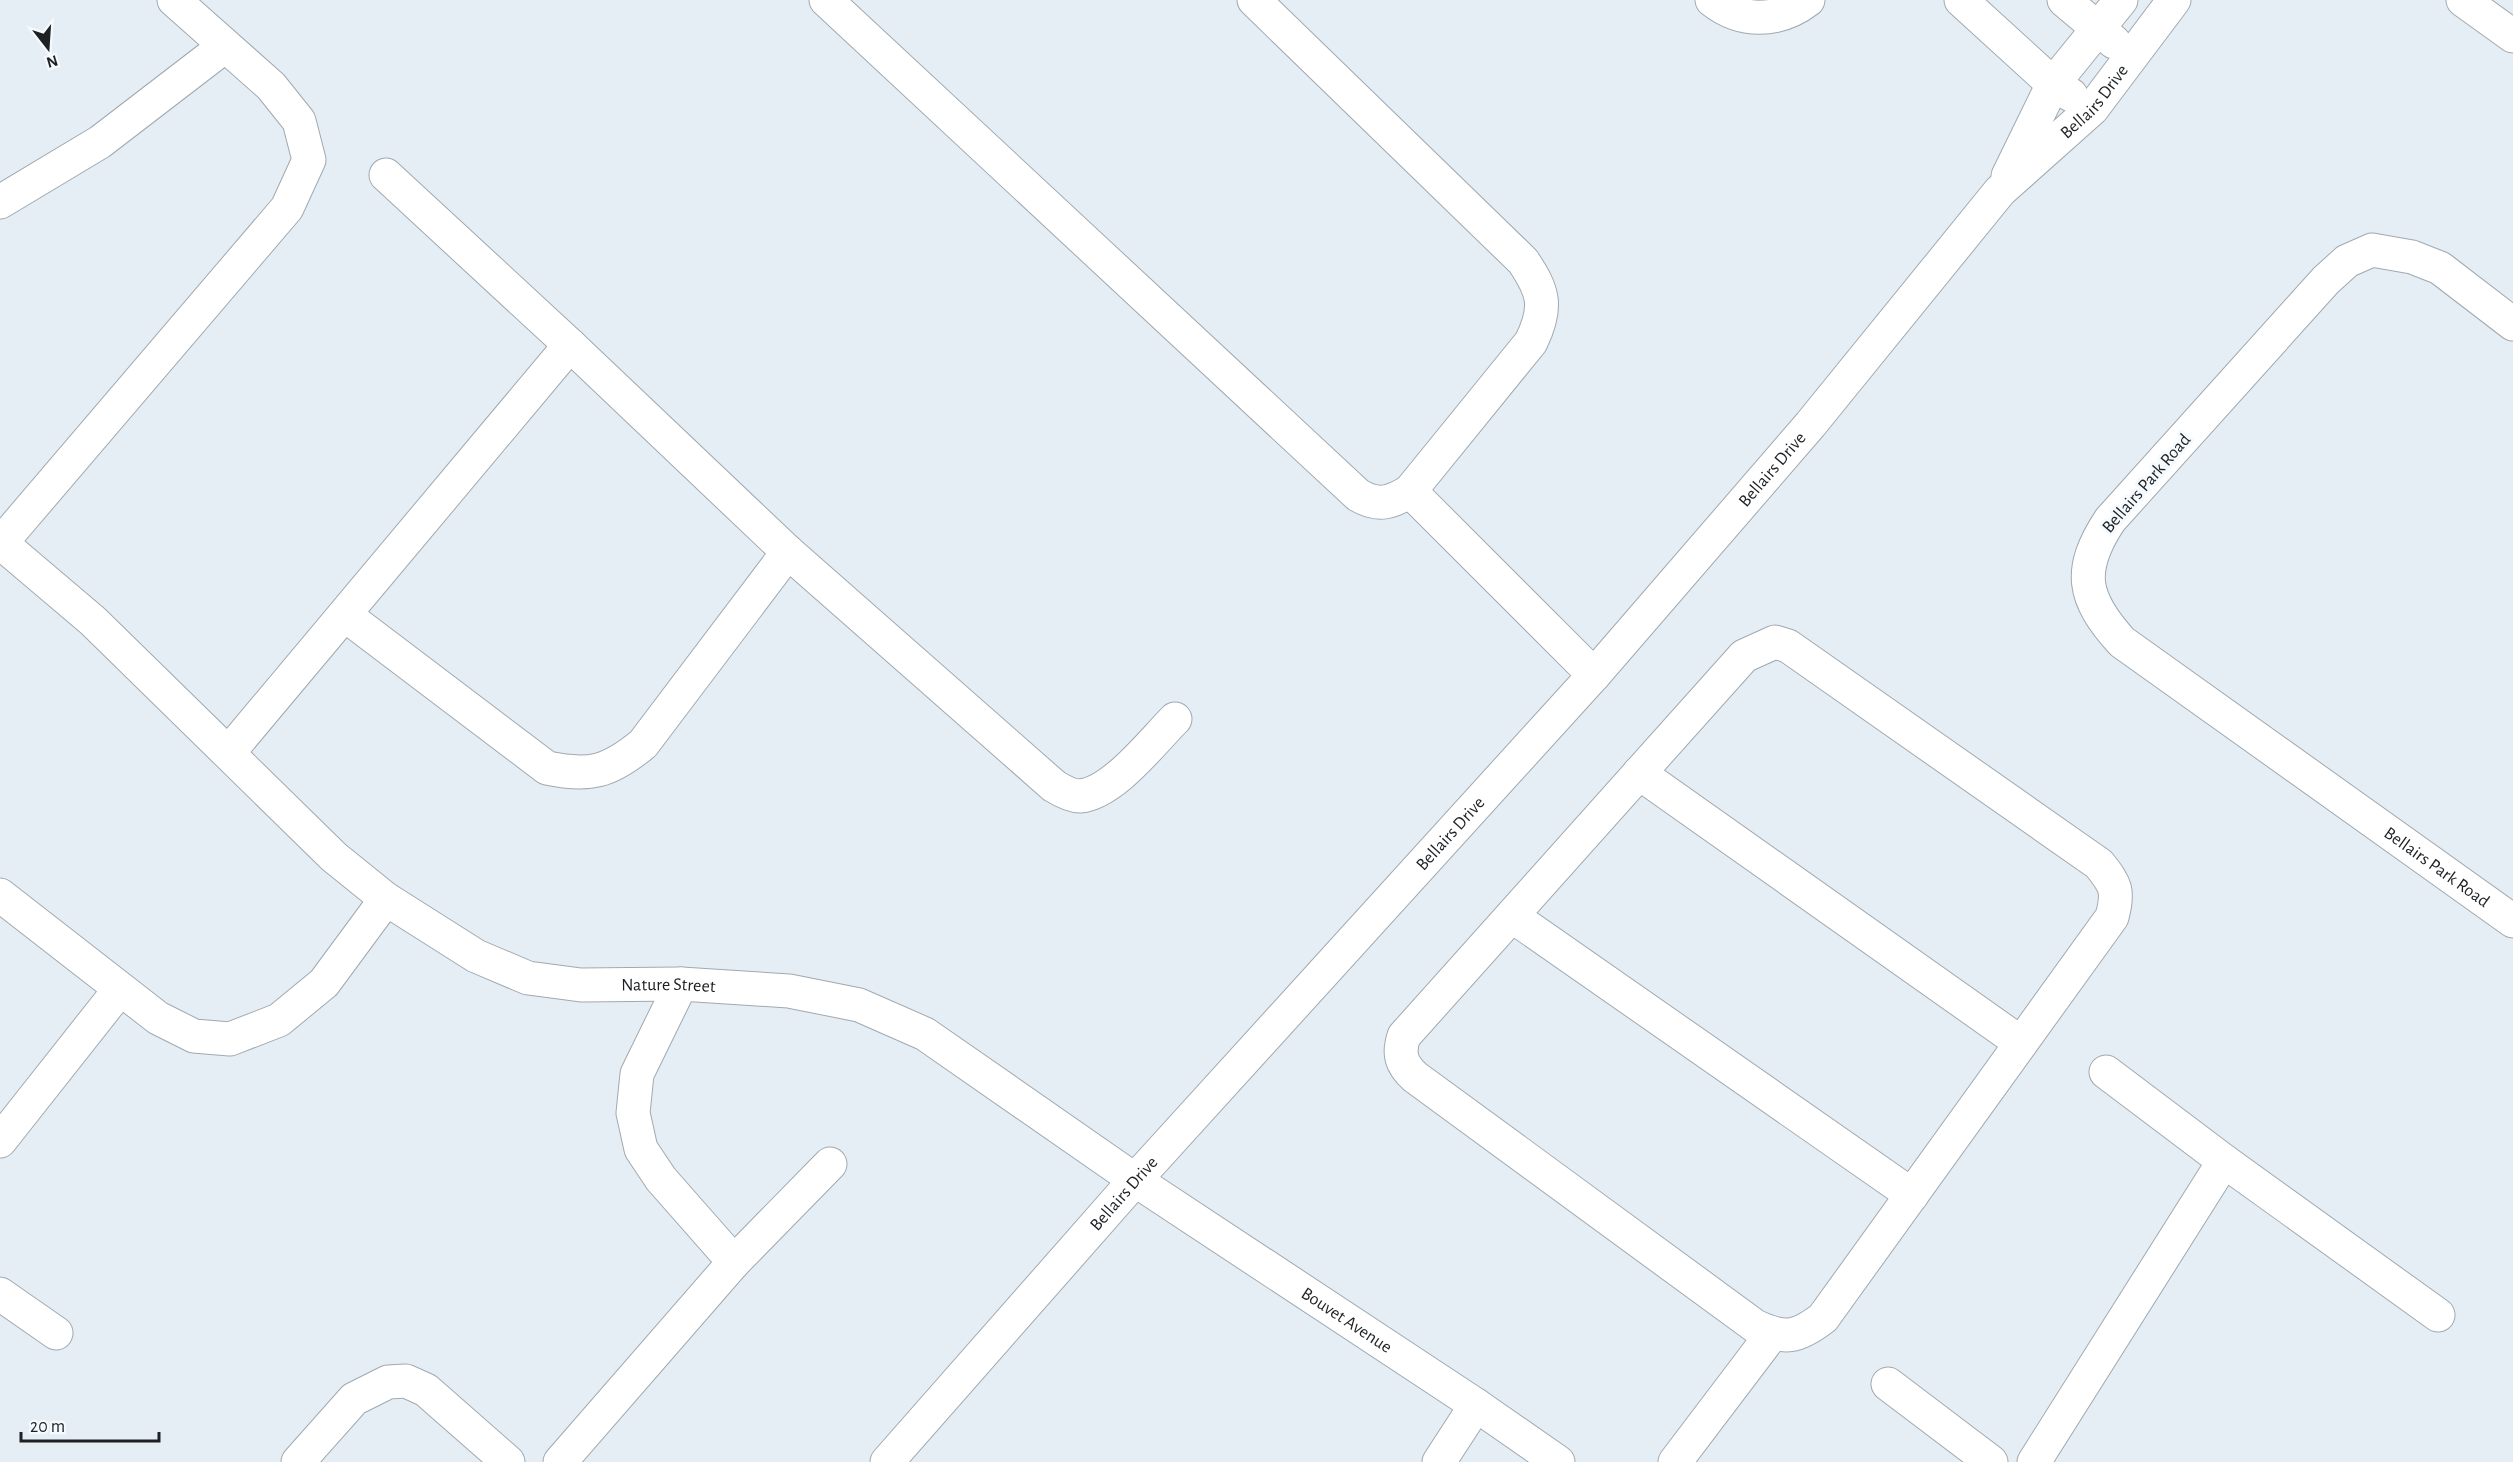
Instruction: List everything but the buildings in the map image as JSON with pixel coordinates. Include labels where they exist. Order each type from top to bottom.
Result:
[{"type":"street","points":[[1,543],[287,208],[309,160],[299,121],[271,86],[174,0]]},
{"type":"street","points":[[826,0],[1358,495],[1379,504],[1394,501],[1410,491],[1531,342],[1541,321],[1542,302],[1537,282],[1523,261],[1254,0]]},
{"type":"street","points":[[1712,0],[1725,10],[1750,18],[1776,17],[1808,0]]},
{"type":"street","points":[[1961,0],[2053,84],[2092,109]]},
{"type":"street","points":[[2064,0],[2133,56]]},
{"type":"street","name":"Bellairs Drive","points":[[2000,190],[2053,84],[2121,0]]},
{"type":"street","name":"Bellairs Drive","points":[[886,1462],[1135,1180],[1594,675],[1810,425],[2000,190],[2092,109],[2174,0]]},
{"type":"street","points":[[2463,0],[2513,36]]},
{"type":"street","points":[[0,202],[100,142],[225,46]]},
{"type":"street","points":[[386,175],[570,345],[788,552],[1054,786],[1066,793],[1078,796],[1093,793],[1112,783],[1175,719]]},
{"type":"street","name":"Bellairs Park Road","points":[[2513,324],[2440,268],[2412,257],[2372,250],[2348,261],[2326,280],[2110,520],[2089,559],[2088,581],[2105,623],[2122,642],[2513,921]]},
{"type":"street","points":[[229,752],[570,345]]},
{"type":"street","points":[[1410,491],[1594,675]]},
{"type":"street","name":"Nature Street","points":[[1,543],[93,621],[229,752],[283,810],[334,857],[386,899],[476,956],[528,978],[581,985],[681,984],[789,991],[868,1010],[925,1034],[1135,1180]]},
{"type":"street","points":[[345,615],[538,763],[547,768],[570,773],[595,773],[620,763],[643,744],[788,552]]},
{"type":"street","points":[[1775,642],[1788,646],[2099,864],[2113,881],[2117,897],[2112,917],[1823,1318],[1807,1331],[1790,1336],[1772,1334],[1755,1326],[1406,1069],[1400,1049],[1404,1036],[1639,773],[1744,656],[1775,642]]},
{"type":"street","points":[[1639,773],[2021,1043]]},
{"type":"street","points":[[0,895],[158,1018],[194,1036],[230,1039],[279,1020],[324,983],[386,899]]},
{"type":"street","points":[[1512,916],[1912,1195]]},
{"type":"street","points":[[681,984],[637,1074],[633,1113],[641,1149],[661,1179],[734,1262]]},
{"type":"street","points":[[0,1141],[120,989]]},
{"type":"street","points":[[2106,1072],[2224,1161],[2438,1315]]},
{"type":"street","points":[[2034,1462],[2224,1161]]},
{"type":"street","points":[[560,1462],[734,1262],[830,1164]]},
{"type":"street","name":"Bouvet Avenue","points":[[1135,1180],[1476,1405],[1558,1462]]},
{"type":"street","points":[[0,1294],[56,1333]]},
{"type":"street","points":[[1675,1462],[1772,1334]]},
{"type":"street","points":[[298,1462],[354,1399],[388,1382],[406,1381],[426,1390],[508,1462]]},
{"type":"street","points":[[1888,1384],[1991,1462]]},
{"type":"street","points":[[1439,1462],[1476,1405]]}]
